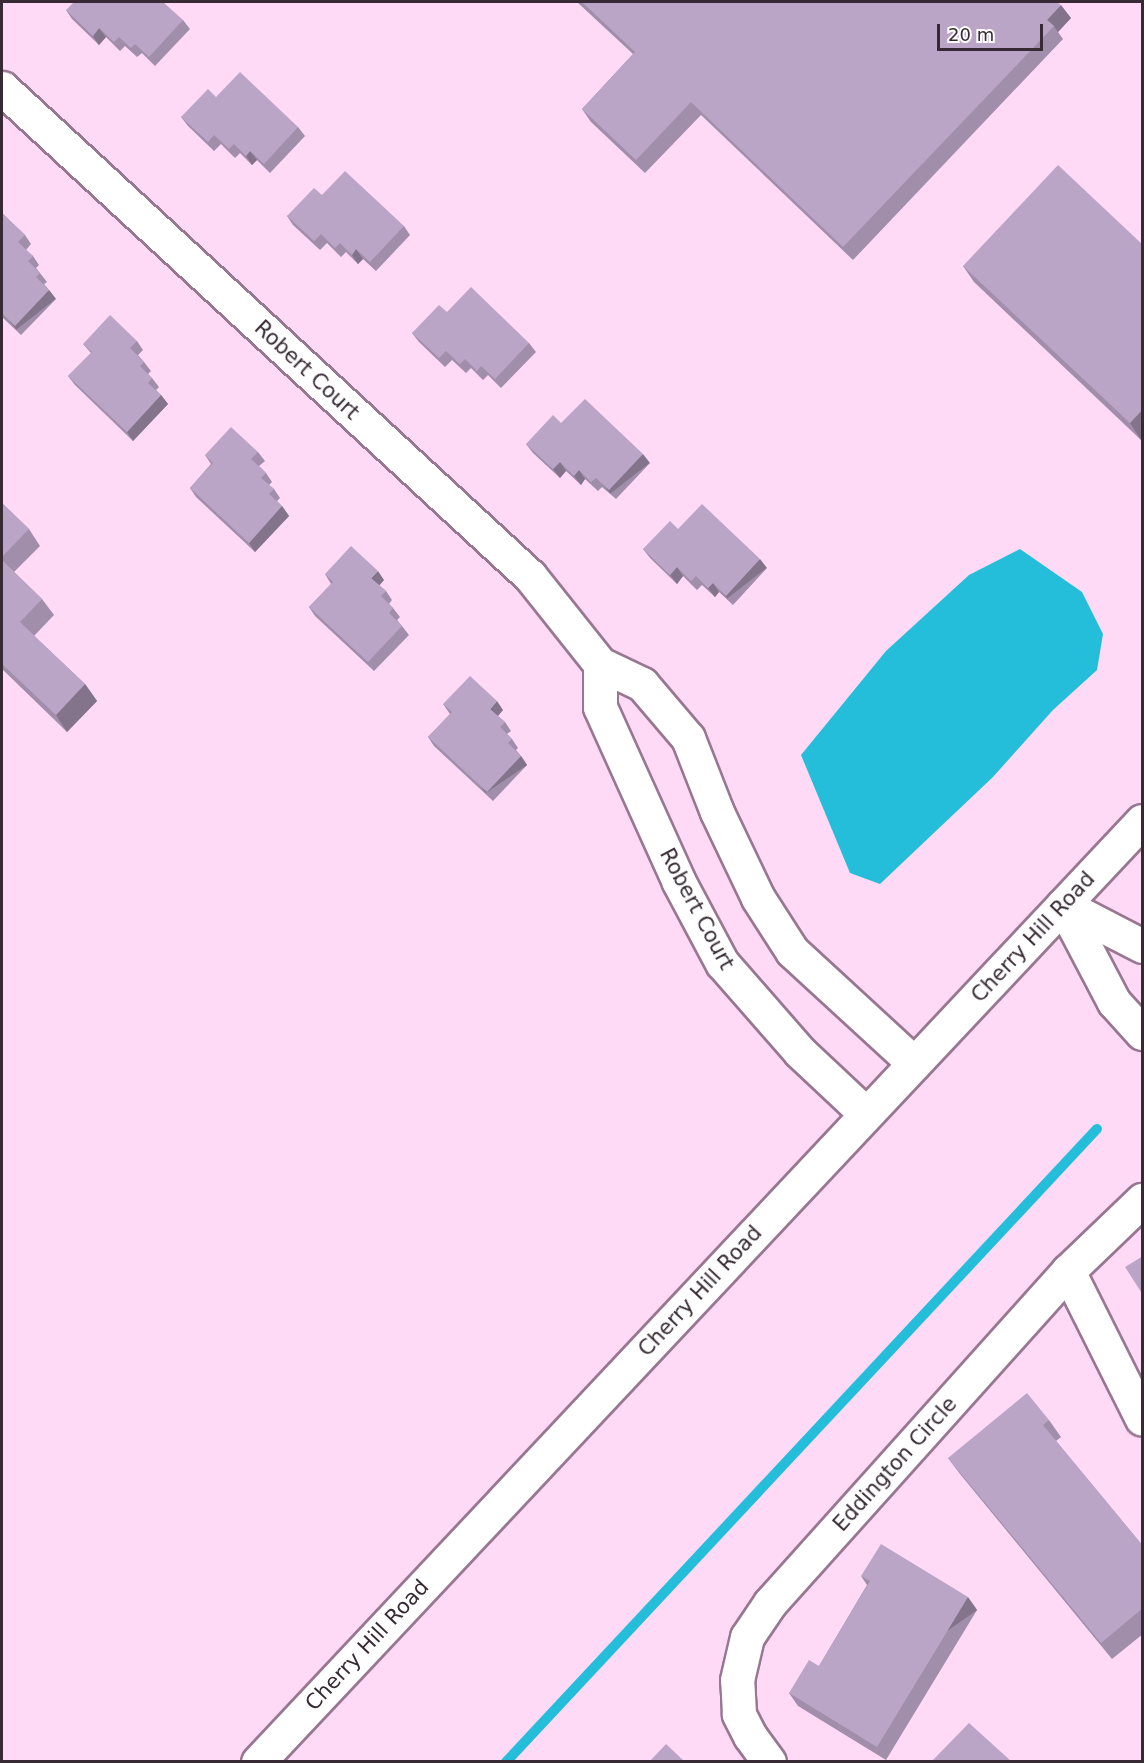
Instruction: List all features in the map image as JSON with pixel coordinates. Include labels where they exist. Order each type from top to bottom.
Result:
[{"type":"street","name":"Robert Court","points":[[2,88],[530,576],[600,664],[642,684],[688,738],[717,812],[758,898],[792,951],[914,1063]]},
{"type":"street","name":"Robert Court","points":[[600,664],[600,707],[679,882],[722,963],[800,1052],[866,1114]]},
{"type":"street","name":"Cherry Hill Road","points":[[258,1761],[1143,821]]},
{"type":"street","points":[[1063,905],[1143,946]]},
{"type":"street","points":[[1063,905],[1114,1002],[1143,1033]]},
{"type":"street","name":"Eddington Circle","points":[[769,1761],[750,1736],[739,1714],[737,1680],[747,1637],[770,1603],[1068,1271],[1143,1200]]},
{"type":"street","points":[[1068,1271],[1143,1419]]},
{"type":"water","points":[[1020,549],[1082,592],[1103,634],[1097,670],[1053,710],[993,777],[880,884],[850,873],[801,755],[886,651],[969,575]]},
{"type":"building","points":[[74,2],[163,2],[183,20],[149,57],[135,44],[131,48],[119,37],[114,42],[99,28],[93,36],[66,10]]},
{"type":"building","points":[[582,2],[1057,2],[1061,5],[1047,20],[1054,26],[843,247],[691,102],[636,160],[582,109],[635,52]]},
{"type":"building","points":[[240,72],[298,127],[264,164],[250,151],[246,156],[234,144],[229,149],[214,135],[208,142],[181,117],[208,89],[216,97]]},
{"type":"building","points":[[1058,165],[1143,245],[1143,409],[1130,423],[963,266]]},
{"type":"building","points":[[345,171],[404,226],[370,262],[356,249],[352,255],[340,243],[335,248],[321,234],[314,241],[287,216],[314,188],[322,195]]},
{"type":"building","points":[[2,213],[25,235],[18,242],[33,256],[28,261],[40,273],[36,277],[49,290],[15,326],[2,313]]},
{"type":"building","points":[[471,287],[529,343],[495,379],[481,366],[477,371],[465,359],[460,364],[446,351],[439,358],[412,333],[439,305],[447,312]]},
{"type":"building","points":[[110,315],[137,341],[130,348],[144,362],[140,366],[152,378],[148,383],[161,395],[127,432],[68,376],[92,352],[83,344]]},
{"type":"building","points":[[585,399],[643,454],[609,490],[596,478],[591,482],[579,470],[574,476],[560,462],[553,469],[526,444],[553,415],[561,423]]},
{"type":"building","points":[[231,427],[258,452],[251,459],[266,473],[261,478],[274,489],[269,494],[282,506],[249,543],[190,488],[213,463],[205,455]]},
{"type":"building","points":[[2,503],[29,529],[2,557]]},
{"type":"building","points":[[702,504],[760,559],[726,596],[713,583],[708,588],[696,576],[691,581],[677,567],[670,575],[643,549],[670,521],[678,529]]},
{"type":"building","points":[[351,546],[378,571],[371,578],[386,591],[381,596],[393,608],[389,613],[402,626],[368,662],[309,607],[333,582],[325,574]]},
{"type":"building","points":[[2,560],[42,599],[20,622],[85,684],[56,715],[2,664]]},
{"type":"building","points":[[470,676],[497,701],[490,709],[505,722],[500,727],[512,739],[508,743],[521,756],[487,792],[428,737],[452,712],[443,704]]},
{"type":"building","points":[[1143,1256],[1143,1295],[1125,1267]]},
{"type":"building","points":[[1027,1393],[1049,1420],[1043,1425],[1143,1546],[1143,1608],[1101,1643],[948,1458]]},
{"type":"building","points":[[881,1544],[968,1597],[877,1747],[789,1693],[809,1660],[819,1666],[870,1581],[861,1576]]},
{"type":"building","points":[[969,1723],[1011,1761],[932,1761]]},
{"type":"building","points":[[666,1744],[684,1761],[650,1761]]},
{"type":"waterway","points":[[506,1762],[1097,1129]]}]
